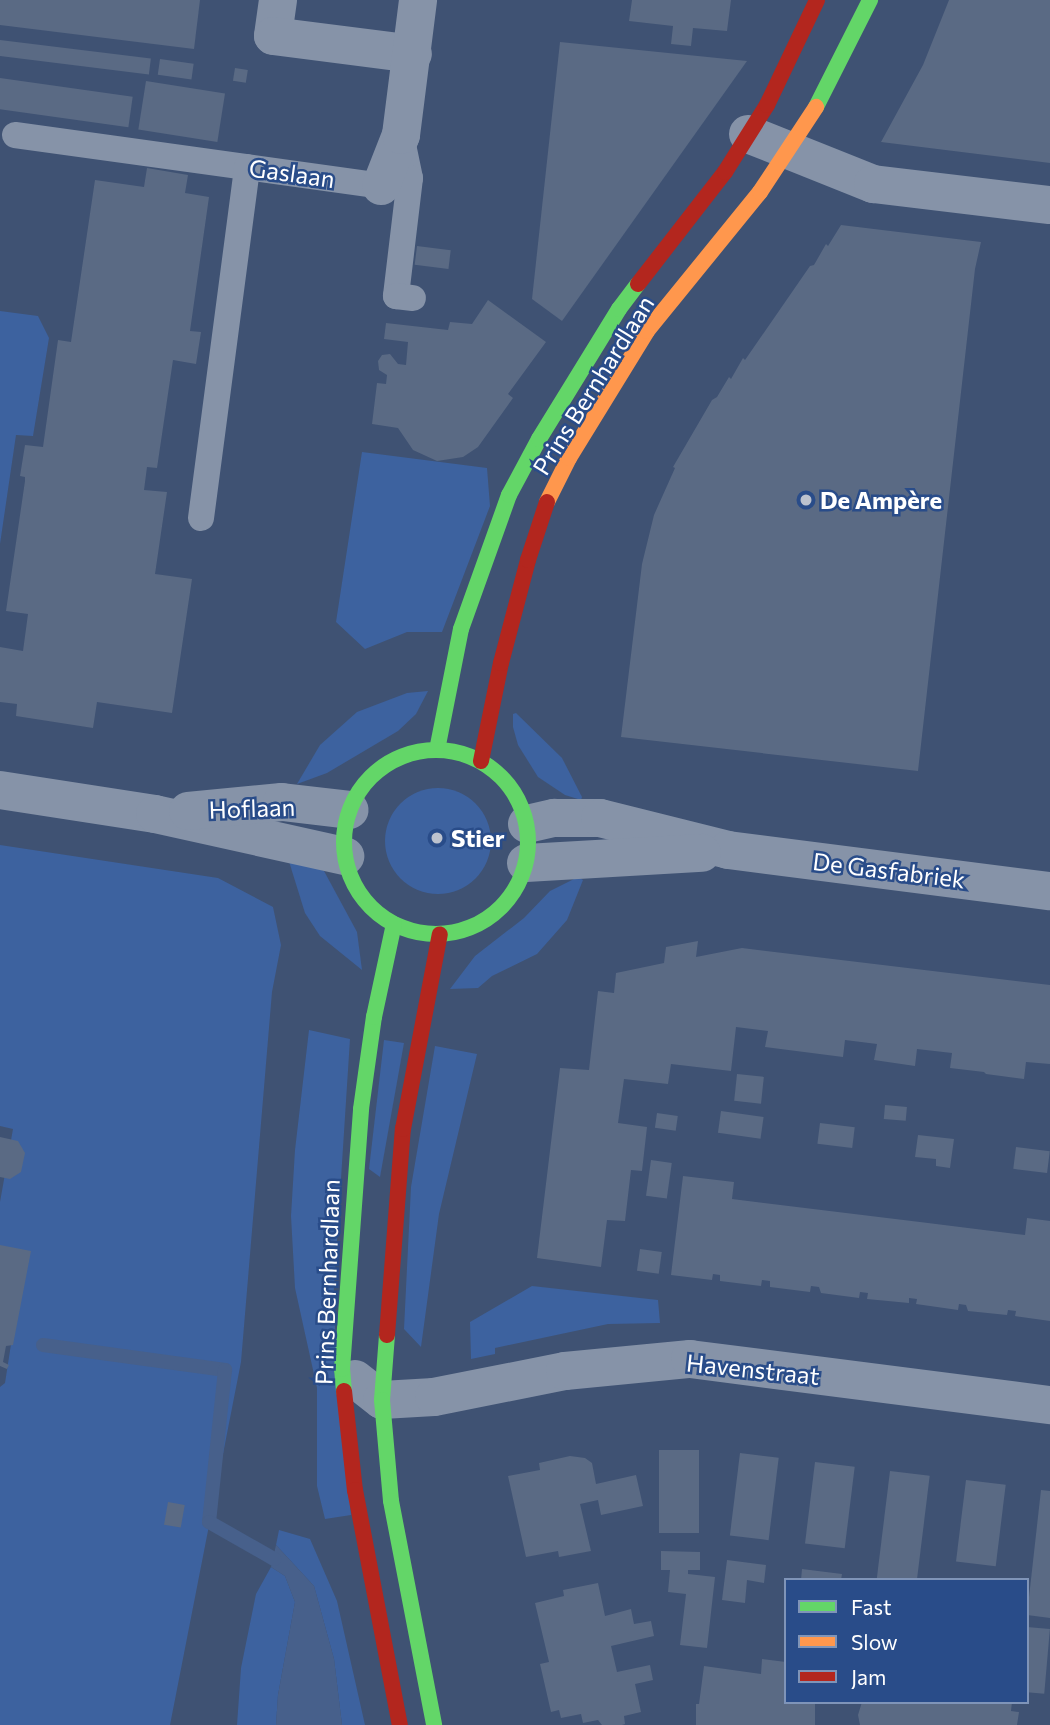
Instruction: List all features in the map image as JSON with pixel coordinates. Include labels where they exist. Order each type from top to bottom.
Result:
[{"type":"main road","name":"Prins Bernhardlaan","points":[[436,750],[461,629],[486,552],[509,495],[539,439],[619,309],[725,172],[767,105],[817,0]]},
{"type":"main road","name":"Prins Bernhardlaan","points":[[481,761],[528,560],[544,509],[569,458],[647,331],[760,192],[787,152],[816,107],[870,0]]},
{"type":"main road","points":[[418,751],[460,752],[481,761],[511,788],[527,824],[526,863],[509,898],[479,923],[440,934],[417,932],[394,924],[361,896],[351,877],[345,856],[344,832],[349,810],[363,785],[383,766],[418,751]]},
{"type":"main road","name":"Prins Bernhardlaan","points":[[394,924],[374,1017],[361,1109],[342,1369],[355,1490],[400,1725]]},
{"type":"main road","points":[[434,1725],[391,1501],[382,1400],[403,1129],[440,934]]},
{"type":"street","points":[[278,0],[273,36],[412,54]]},
{"type":"street","name":"Gaslaan","points":[[381,186],[401,135],[418,0]]},
{"type":"street","points":[[748,134],[787,152],[873,184],[1050,205]]},
{"type":"street","name":"Hoflaan","points":[[0,790],[155,814],[345,856]]},
{"type":"street","name":"Hoflaan","points":[[155,814],[282,802],[349,810]]},
{"type":"street","name":"De Gasfabriek","points":[[527,824],[554,818],[600,818],[633,824],[728,850],[1050,891]]},
{"type":"street","name":"De Gasfabriek","points":[[526,863],[631,859],[728,850]]},
{"type":"street","name":"Havenstraat","points":[[382,1400],[434,1397],[565,1371],[690,1359],[1050,1405]]},
{"type":"street","points":[[342,1369],[382,1400]]},
{"type":"lane","name":"Gaslaan","points":[[15,135],[381,186]]},
{"type":"lane","points":[[401,135],[410,178],[396,296],[413,298]]},
{"type":"lane","points":[[201,517],[247,167]]},
{"type":"shaded area","points":[[0,311],[38,316],[49,338],[33,436],[16,435],[0,544]]},
{"type":"shaded area","points":[[362,452],[487,468],[490,506],[442,632],[407,632],[365,649],[336,622]]},
{"type":"shaded area","points":[[428,691],[416,714],[398,731],[327,773],[297,784],[320,745],[357,712],[407,693]]},
{"type":"shaded area","points":[[516,713],[562,758],[582,797],[581,800],[565,795],[538,777],[518,745],[513,727],[513,714]]},
{"type":"shaded area","points":[[438,788],[458,792],[475,804],[487,821],[491,841],[487,861],[475,878],[458,890],[438,894],[418,890],[401,878],[389,861],[385,841],[389,821],[401,804],[418,792]]},
{"type":"shaded area","points":[[0,845],[218,878],[273,907],[281,945],[272,992],[241,1362],[170,1725],[0,1725],[0,1387],[5,1383],[16,1312],[0,1309],[0,1202],[13,1129],[0,1126]]},
{"type":"shaded area","points":[[287,855],[324,871],[357,932],[362,970],[320,936],[305,913]]},
{"type":"shaded area","points":[[578,877],[583,880],[567,920],[537,954],[492,976],[478,988],[450,989],[475,956],[524,918],[550,891]]},
{"type":"shaded area","points":[[309,1030],[350,1039],[333,1303],[351,1515],[325,1519],[317,1486],[317,1388],[295,1288],[291,1216],[295,1150]]},
{"type":"shaded area","points":[[384,1040],[404,1043],[380,1177],[369,1169]]},
{"type":"shaded area","points":[[435,1046],[477,1054],[439,1214],[421,1347],[404,1329],[411,1187]]},
{"type":"shaded area","points":[[532,1286],[658,1300],[660,1323],[608,1324],[495,1348],[495,1354],[471,1359],[470,1322]]},
{"type":"shaded area","points":[[279,1530],[310,1539],[337,1601],[365,1725],[342,1725],[334,1659],[314,1586],[276,1545]]},
{"type":"shaded area","points":[[276,1545],[314,1586],[334,1659],[342,1725],[276,1725],[278,1695],[295,1602],[285,1576],[271,1567]]},
{"type":"shaded area","points":[[271,1567],[285,1576],[295,1602],[278,1695],[276,1725],[237,1725],[241,1668],[256,1594]]},
{"type":"building","points":[[0,0],[200,0],[194,49],[0,25]]},
{"type":"building","points":[[632,0],[731,0],[727,31],[693,28],[691,46],[671,44],[673,26],[629,21]]},
{"type":"building","points":[[949,0],[1050,0],[1050,163],[881,142],[923,65]]},
{"type":"building","points":[[0,40],[151,59],[149,74],[0,56]]},
{"type":"building","points":[[560,42],[747,61],[562,321],[532,299]]},
{"type":"building","points":[[160,59],[194,64],[191,80],[158,75]]},
{"type":"building","points":[[235,68],[248,70],[246,83],[233,81]]},
{"type":"building","points":[[0,78],[133,97],[128,127],[0,109]]},
{"type":"building","points":[[146,81],[225,94],[217,142],[138,129]]},
{"type":"building","points":[[147,168],[188,175],[185,193],[209,197],[190,331],[201,332],[196,364],[173,360],[157,468],[147,467],[144,490],[167,492],[155,574],[192,579],[172,713],[97,702],[93,728],[16,716],[17,704],[0,702],[0,647],[23,651],[28,614],[6,611],[25,481],[25,477],[20,476],[25,445],[43,447],[58,340],[71,342],[95,180],[144,187]]},
{"type":"building","name":"De Ampère","points":[[841,225],[981,242],[975,269],[918,771],[621,737],[642,564],[654,515],[675,468],[673,467],[712,400],[717,397],[729,377],[731,379],[743,358],[745,360]]},
{"type":"building","points":[[417,246],[451,250],[448,269],[415,265]]},
{"type":"building","points":[[488,300],[546,342],[508,394],[513,398],[478,447],[463,457],[437,461],[413,450],[398,428],[372,424],[377,383],[386,384],[387,375],[379,370],[378,361],[382,355],[390,354],[398,364],[406,365],[408,342],[384,339],[386,323],[448,330],[450,322],[472,324]]},
{"type":"building","points":[[698,941],[696,957],[742,948],[1050,985],[1050,1064],[1026,1062],[1024,1079],[950,1068],[952,1053],[917,1049],[915,1066],[874,1060],[877,1044],[845,1040],[843,1057],[765,1047],[768,1031],[736,1027],[731,1071],[671,1064],[668,1084],[624,1079],[618,1123],[647,1127],[642,1171],[631,1170],[625,1221],[607,1220],[601,1267],[537,1258],[560,1068],[589,1070],[598,991],[614,993],[616,973],[664,963],[666,947]]},
{"type":"building","points":[[737,1074],[764,1077],[761,1104],[734,1101]]},
{"type":"building","points":[[885,1105],[907,1107],[906,1121],[884,1119]]},
{"type":"building","points":[[721,1111],[764,1117],[761,1139],[718,1133]]},
{"type":"building","points":[[657,1113],[678,1116],[676,1131],[655,1128]]},
{"type":"building","points":[[820,1123],[855,1127],[852,1148],[817,1144]]},
{"type":"building","points":[[918,1135],[954,1139],[950,1168],[936,1166],[936,1159],[915,1157]]},
{"type":"building","points":[[0,1137],[18,1141],[25,1153],[21,1172],[10,1179],[0,1177]]},
{"type":"building","points":[[1016,1147],[1050,1151],[1047,1173],[1013,1169]]},
{"type":"building","points":[[651,1160],[672,1163],[667,1199],[646,1196]]},
{"type":"building","points":[[683,1176],[734,1182],[732,1199],[1025,1235],[1027,1218],[1050,1221],[1050,1321],[1015,1316],[1016,1311],[1008,1310],[1007,1315],[968,1311],[966,1305],[959,1304],[958,1310],[916,1304],[917,1299],[909,1298],[909,1303],[867,1299],[868,1293],[860,1292],[859,1298],[821,1293],[819,1287],[811,1286],[810,1292],[770,1287],[770,1281],[762,1280],[761,1286],[720,1281],[720,1275],[713,1274],[712,1280],[671,1275]]},
{"type":"building","points":[[0,1245],[31,1251],[13,1345],[6,1346],[3,1362],[9,1365],[7,1369],[0,1366]]},
{"type":"building","points":[[640,1249],[662,1252],[659,1274],[637,1271]]},
{"type":"building","points":[[659,1450],[699,1450],[699,1533],[659,1533]]},
{"type":"building","points":[[740,1453],[779,1458],[769,1540],[730,1535]]},
{"type":"building","points":[[570,1456],[585,1458],[592,1463],[596,1484],[636,1475],[643,1506],[601,1515],[598,1500],[580,1504],[591,1551],[559,1557],[558,1551],[526,1557],[508,1476],[540,1470],[539,1463]]},
{"type":"building","points":[[815,1462],[855,1467],[845,1548],[805,1543]]},
{"type":"building","points":[[890,1471],[930,1476],[917,1578],[877,1578]]},
{"type":"building","points":[[966,1480],[1006,1485],[996,1566],[956,1561]]},
{"type":"building","points":[[1041,1490],[1050,1491],[1050,1618],[1029,1615]]},
{"type":"building","points":[[168,1502],[185,1505],[181,1528],[164,1525]]},
{"type":"building","points":[[661,1551],[700,1552],[700,1570],[688,1570],[688,1574],[715,1577],[707,1648],[680,1645],[686,1594],[668,1592],[670,1570],[661,1570]]},
{"type":"building","points":[[727,1560],[766,1565],[764,1583],[747,1580],[745,1603],[722,1600]]},
{"type":"building","points":[[802,1569],[842,1574],[841,1578],[801,1578]]},
{"type":"building","points":[[598,1583],[605,1616],[631,1609],[634,1624],[651,1621],[654,1636],[611,1646],[617,1672],[650,1665],[653,1680],[635,1684],[641,1712],[624,1716],[625,1724],[622,1725],[602,1725],[598,1720],[583,1723],[581,1714],[561,1718],[559,1710],[551,1712],[540,1664],[549,1662],[535,1603],[564,1596],[563,1590]]},
{"type":"building","points":[[1029,1627],[1050,1629],[1044,1694],[1029,1692]]},
{"type":"building","points":[[762,1659],[784,1662],[784,1704],[815,1704],[815,1725],[696,1725],[696,1704],[699,1704],[704,1666],[761,1674]]},
{"type":"building","points":[[861,1704],[1012,1704],[1011,1711],[1019,1712],[1017,1725],[860,1725],[858,1715]]},
{"type":"waterway","points":[[43,1345],[225,1370],[209,1522],[274,1559]]},
{"type":"traffic: fast","points":[[816,107],[870,0]]},
{"type":"traffic: fast","points":[[437,750],[461,629],[509,495],[539,439],[619,309],[638,284]]},
{"type":"traffic: fast","points":[[436,750],[471,757],[501,777],[521,807],[528,842],[521,877],[501,907],[471,927],[436,934],[401,927],[371,907],[351,877],[344,842],[351,807],[371,777],[401,757],[436,750]]},
{"type":"traffic: fast","points":[[344,1391],[342,1369],[361,1109],[374,1017],[394,924]]},
{"type":"traffic: fast","points":[[387,1335],[382,1400],[391,1501],[434,1725]]},
{"type":"traffic: slow","points":[[547,502],[569,458],[647,331],[760,192],[816,107]]},
{"type":"traffic: jam","points":[[638,284],[725,172],[767,105],[817,0]]},
{"type":"traffic: jam","points":[[481,761],[501,663],[528,560],[547,502]]},
{"type":"traffic: jam","points":[[387,1335],[403,1129],[440,934]]},
{"type":"traffic: jam","points":[[344,1391],[355,1490],[400,1725]]},
{"type":"place","name":"De Ampère","points":[[806,500]]},
{"type":"place","name":"Stier","points":[[437,838]]}]
